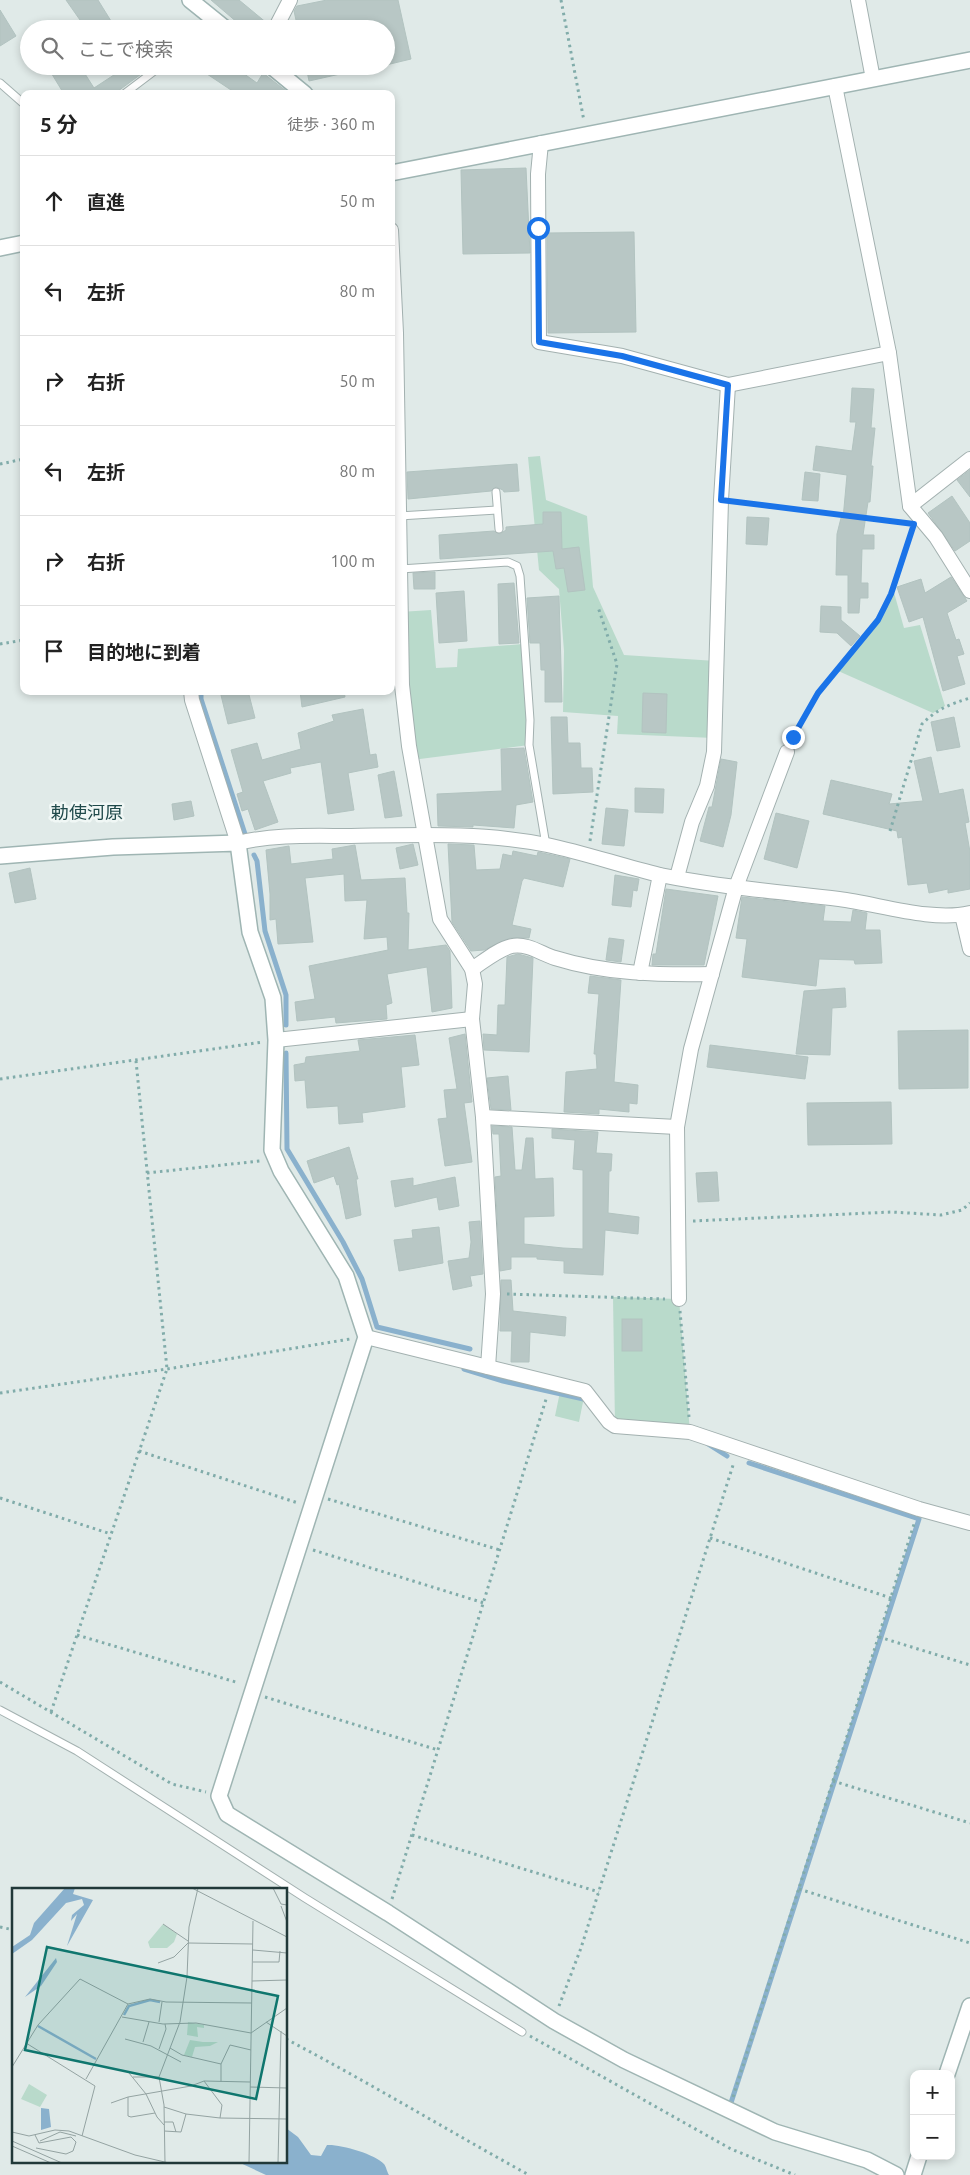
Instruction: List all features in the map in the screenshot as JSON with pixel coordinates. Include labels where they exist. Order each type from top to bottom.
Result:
[{"type":"street","points":[[190,0],[212,20]]},
{"type":"street","points":[[280,20],[290,0]]},
{"type":"street","points":[[858,0],[873,79]]},
{"type":"street","points":[[395,172],[970,60]]},
{"type":"street","points":[[282,75],[300,90]]},
{"type":"street","points":[[835,86],[889,353],[910,506],[936,538],[970,591]]},
{"type":"street","points":[[541,143],[538,174],[539,342],[622,356],[728,385],[889,353]]},
{"type":"street","points":[[0,248],[20,244]]},
{"type":"street","points":[[395,312],[402,685],[410,746],[440,919],[472,969],[475,984],[472,1019],[483,1117],[494,1294],[488,1367]]},
{"type":"street","points":[[677,878],[692,822],[707,786],[714,752],[721,500],[728,385]]},
{"type":"street","points":[[910,506],[970,459]]},
{"type":"street","points":[[192,695],[238,843],[250,932],[273,998],[276,1040],[272,1150],[275,1159],[346,1276],[366,1337],[219,1796],[227,1814],[388,1913],[554,2020],[624,2060],[775,2132],[867,2160],[896,2175]]},
{"type":"street","points":[[680,1299],[677,1222],[677,1127],[691,1049],[736,887],[787,752]]},
{"type":"street","points":[[0,856],[113,847],[238,843],[252,840],[310,836],[425,835],[485,837],[546,845],[677,878],[858,901],[932,914],[966,914],[970,949]]},
{"type":"street","points":[[640,973],[660,875]]},
{"type":"street","points":[[472,969],[512,946],[541,951],[553,958],[581,964],[640,973],[712,974]]},
{"type":"street","points":[[276,1040],[472,1019]]},
{"type":"street","points":[[483,1117],[677,1127]]},
{"type":"street","points":[[366,1337],[586,1391],[609,1422],[615,1426],[690,1432],[919,1509],[970,1524]]},
{"type":"street","points":[[948,2070],[970,2006]]},
{"type":"street","points":[[913,2175],[919,2160]]},
{"type":"lane","points":[[129,90],[149,75]]},
{"type":"lane","points":[[0,83],[20,100]]},
{"type":"lane","points":[[496,492],[499,529]]},
{"type":"lane","points":[[399,516],[497,510]]},
{"type":"lane","points":[[400,569],[508,562],[517,566],[520,576],[530,720],[528,745],[546,845]]},
{"type":"lane","points":[[0,1710],[77,1751],[305,1898],[522,2032]]},
{"type":"path","points":[[560,0],[587,134]]},
{"type":"path","points":[[0,464],[20,460]]},
{"type":"path","points":[[721,500],[914,524],[891,594],[878,620],[818,693],[793,737],[787,752]]},
{"type":"path","points":[[588,856],[617,664],[598,607]]},
{"type":"path","points":[[0,644],[20,641]]},
{"type":"path","points":[[890,831],[922,724],[933,713],[945,706],[970,698]]},
{"type":"path","points":[[0,1080],[276,1040]]},
{"type":"path","points":[[51,1712],[167,1370],[136,1061]]},
{"type":"path","points":[[147,1174],[275,1159]]},
{"type":"path","points":[[677,1222],[892,1212],[940,1215],[962,1210],[970,1203]]},
{"type":"path","points":[[494,1294],[680,1299],[690,1432]]},
{"type":"path","points":[[0,1394],[167,1370],[366,1337]]},
{"type":"path","points":[[388,1913],[551,1383]]},
{"type":"path","points":[[554,2020],[599,1892],[738,1449]]},
{"type":"path","points":[[139,1451],[314,1502],[500,1550]]},
{"type":"path","points":[[0,1498],[111,1534]]},
{"type":"path","points":[[728,2111],[919,1509]]},
{"type":"path","points":[[710,1538],[891,1598]]},
{"type":"path","points":[[300,1546],[484,1602]]},
{"type":"path","points":[[77,1635],[438,1750]]},
{"type":"path","points":[[878,1637],[970,1665]]},
{"type":"path","points":[[0,1682],[172,1784],[219,1796]]},
{"type":"path","points":[[833,1781],[970,1823]]},
{"type":"path","points":[[412,1835],[599,1892]]},
{"type":"path","points":[[799,1889],[970,1943]]},
{"type":"path","points":[[522,2032],[730,2149],[795,2175]]},
{"type":"path","points":[[288,2040],[359,2077],[442,2128],[529,2175]]},
{"type":"green space","points":[[540,456],[546,500],[587,516],[593,587],[624,655],[716,661],[714,738],[617,734],[618,716],[563,712],[564,651],[559,589],[539,570],[528,457]]},
{"type":"green space","points":[[893,589],[904,628],[920,625],[945,706],[933,713],[836,670],[878,620]]},
{"type":"green space","points":[[431,610],[436,668],[457,667],[458,649],[523,644],[529,745],[412,760],[400,612]]},
{"type":"green space","points":[[613,1297],[679,1299],[690,1432],[615,1426]]},
{"type":"green space","points":[[560,1392],[584,1397],[579,1422],[555,1416]]},
{"type":"water","points":[[288,2130],[298,2137],[311,2155],[321,2156],[327,2145],[348,2148],[379,2160],[385,2165],[389,2175],[266,2175],[238,2162],[288,2162]]},
{"type":"building","points":[[66,0],[98,0],[110,20],[80,20]]},
{"type":"building","points":[[211,0],[239,0],[263,20],[234,20]]},
{"type":"building","points":[[327,0],[398,0],[411,59],[395,63],[395,20],[296,20],[294,11],[297,6]]},
{"type":"building","points":[[0,10],[16,36],[0,46]]},
{"type":"building","points":[[52,75],[86,75],[94,88],[114,75],[140,75],[119,90],[62,90]]},
{"type":"building","points":[[208,75],[246,75],[257,83],[262,75],[266,75],[285,90],[231,90]]},
{"type":"building","points":[[308,75],[336,75],[309,81]]},
{"type":"building","points":[[526,168],[530,253],[463,254],[461,170]]},
{"type":"building","points":[[634,232],[636,332],[548,333],[547,233]]},
{"type":"building","points":[[852,388],[874,389],[871,428],[875,428],[871,466],[873,466],[870,502],[868,502],[863,535],[874,535],[874,549],[862,549],[861,583],[868,583],[868,598],[860,598],[859,613],[848,613],[848,575],[836,575],[837,534],[841,518],[843,519],[847,475],[813,470],[816,446],[852,451],[856,422],[850,422]]},
{"type":"building","points":[[517,464],[519,491],[504,492],[496,487],[491,491],[408,499],[407,472]]},
{"type":"building","points":[[970,470],[970,497],[957,480]]},
{"type":"building","points":[[805,472],[820,474],[818,501],[802,500]]},
{"type":"building","points":[[952,496],[970,523],[970,541],[955,551],[928,513]]},
{"type":"building","points":[[543,512],[561,512],[562,549],[579,547],[585,590],[568,592],[564,568],[556,569],[553,551],[440,559],[439,535],[494,531],[500,534],[506,530],[506,527],[543,524]]},
{"type":"building","points":[[747,517],[769,518],[767,545],[746,544]]},
{"type":"building","points":[[435,572],[435,589],[414,589],[413,573]]},
{"type":"building","points":[[951,577],[967,601],[947,613],[956,640],[959,639],[964,654],[957,656],[965,684],[943,691],[923,617],[909,622],[897,587],[921,579],[925,593]]},
{"type":"building","points":[[514,583],[519,643],[499,644],[498,584]]},
{"type":"building","points":[[464,591],[467,641],[439,643],[436,593]]},
{"type":"building","points":[[559,596],[562,702],[545,702],[545,670],[541,670],[540,643],[530,643],[527,598]]},
{"type":"building","points":[[821,606],[841,607],[841,620],[860,636],[851,646],[837,633],[820,632]]},
{"type":"building","points":[[643,693],[667,694],[666,733],[642,732]]},
{"type":"building","points":[[221,695],[249,695],[255,718],[228,724]]},
{"type":"building","points":[[300,695],[345,695],[345,697],[302,707]]},
{"type":"building","points":[[363,709],[370,755],[376,754],[378,767],[348,773],[354,810],[328,814],[321,762],[290,768],[291,773],[263,781],[278,822],[255,830],[248,809],[242,811],[237,794],[243,792],[231,750],[257,743],[262,760],[301,749],[298,733],[334,721],[332,715]]},
{"type":"building","points":[[551,717],[567,717],[568,743],[580,743],[581,768],[592,768],[593,792],[553,794]]},
{"type":"building","points":[[954,717],[960,747],[937,751],[931,722]]},
{"type":"building","points":[[524,748],[533,802],[516,805],[514,828],[473,825],[473,827],[438,826],[437,794],[502,791],[501,749]]},
{"type":"building","points":[[931,757],[939,794],[963,789],[969,822],[965,823],[970,852],[970,889],[948,893],[948,889],[929,893],[927,883],[908,885],[902,837],[898,838],[897,831],[823,814],[831,780],[892,794],[889,804],[923,801],[914,761]]},
{"type":"building","points":[[721,759],[737,762],[731,815],[723,847],[700,841],[709,807],[712,807]]},
{"type":"building","points":[[394,771],[402,816],[385,818],[378,775]]},
{"type":"building","points":[[635,788],[664,789],[663,813],[635,812]]},
{"type":"building","points":[[191,801],[194,816],[174,820],[172,804]]},
{"type":"building","points":[[606,808],[628,810],[624,846],[602,844]]},
{"type":"building","points":[[776,813],[809,821],[797,868],[764,859]]},
{"type":"building","points":[[413,844],[418,865],[400,869],[396,848]]},
{"type":"building","points":[[448,844],[474,845],[476,870],[500,869],[503,854],[512,856],[513,851],[537,856],[538,852],[570,859],[563,887],[524,878],[522,881],[512,925],[531,929],[529,938],[510,938],[484,950],[471,951],[452,922]]},
{"type":"building","points":[[355,845],[361,880],[405,878],[407,913],[409,913],[408,950],[446,945],[450,951],[452,1008],[432,1012],[427,967],[387,974],[392,1003],[386,1005],[387,1019],[336,1023],[335,1017],[297,1021],[295,1002],[315,999],[309,966],[388,950],[387,937],[364,939],[367,900],[345,901],[344,874],[305,878],[313,942],[278,944],[276,919],[270,920],[266,850],[289,846],[291,864],[333,859],[332,849]]},
{"type":"building","points":[[30,868],[36,899],[15,903],[9,873]]},
{"type":"building","points":[[615,875],[639,879],[637,891],[633,890],[631,907],[612,905]]},
{"type":"building","points":[[666,889],[718,896],[704,965],[652,965],[653,954],[656,954]]},
{"type":"building","points":[[742,897],[825,906],[823,921],[851,922],[853,910],[867,913],[865,930],[880,930],[882,963],[855,964],[854,960],[819,959],[816,986],[742,977],[747,939],[736,938]]},
{"type":"building","points":[[609,938],[624,940],[621,962],[606,960]]},
{"type":"building","points":[[518,954],[533,958],[529,1052],[484,1050],[483,1034],[497,1035],[498,1005],[505,1005],[507,957]]},
{"type":"building","points":[[590,976],[621,980],[614,1082],[638,1085],[637,1104],[629,1103],[629,1112],[599,1109],[599,1114],[564,1112],[566,1072],[597,1069],[596,1054],[594,1054],[599,994],[588,993]]},
{"type":"building","points":[[845,988],[846,1007],[832,1008],[830,1055],[796,1054],[804,991]]},
{"type":"building","points":[[968,1030],[968,1088],[899,1089],[898,1031]]},
{"type":"building","points":[[465,1034],[472,1102],[464,1103],[472,1162],[445,1166],[438,1119],[447,1118],[444,1090],[457,1089],[449,1038]]},
{"type":"building","points":[[415,1035],[419,1065],[401,1067],[405,1107],[362,1113],[363,1122],[339,1124],[338,1106],[307,1108],[305,1080],[295,1081],[294,1065],[305,1063],[306,1057],[360,1051],[358,1040]]},
{"type":"building","points":[[710,1045],[808,1057],[805,1079],[707,1067]]},
{"type":"building","points":[[508,1076],[511,1110],[491,1109],[487,1078]]},
{"type":"building","points":[[891,1102],[892,1144],[808,1145],[807,1103]]},
{"type":"building","points":[[492,1126],[512,1127],[515,1170],[522,1170],[526,1138],[533,1138],[535,1179],[553,1178],[554,1216],[524,1217],[524,1244],[563,1248],[583,1249],[583,1170],[573,1169],[575,1140],[552,1138],[552,1129],[598,1132],[596,1153],[612,1154],[611,1171],[609,1171],[608,1213],[639,1217],[638,1234],[605,1230],[603,1275],[564,1273],[564,1261],[537,1259],[537,1257],[511,1257],[511,1269],[500,1271],[495,1177],[501,1176],[499,1134],[493,1134]]},
{"type":"building","points":[[349,1147],[358,1179],[356,1179],[361,1215],[346,1219],[339,1184],[337,1185],[334,1176],[314,1183],[307,1161]]},
{"type":"building","points":[[717,1172],[719,1201],[698,1202],[696,1173]]},
{"type":"building","points":[[455,1177],[459,1206],[439,1210],[437,1197],[395,1207],[391,1181],[413,1178],[413,1186]]},
{"type":"building","points":[[480,1221],[483,1274],[470,1276],[472,1286],[453,1290],[448,1261],[469,1258],[471,1242],[469,1222]]},
{"type":"building","points":[[439,1227],[443,1263],[399,1271],[394,1240],[413,1238],[412,1230]]},
{"type":"building","points":[[501,1280],[511,1280],[513,1311],[566,1317],[565,1336],[530,1332],[529,1362],[511,1362],[512,1331],[500,1331]]},
{"type":"building","points":[[622,1319],[642,1319],[642,1351],[622,1351]]},
{"type":"waterway","points":[[201,695],[245,834]]},
{"type":"waterway","points":[[254,855],[257,861],[265,931],[286,995],[286,1025]]},
{"type":"waterway","points":[[286,1053],[287,1149],[343,1242],[362,1279],[377,1327],[470,1349]]},
{"type":"waterway","points":[[464,1369],[503,1381],[588,1400]]},
{"type":"waterway","points":[[708,1444],[727,1456]]},
{"type":"waterway","points":[[729,2109],[919,1519],[749,1463]]},
{"type":"district","name":"勅使河原","points":[[87,812]]},
{"type":"route","points":[[538,228],[539,342],[622,356],[728,385],[721,500],[914,524],[891,594],[878,620],[818,693],[793,737]]}]
